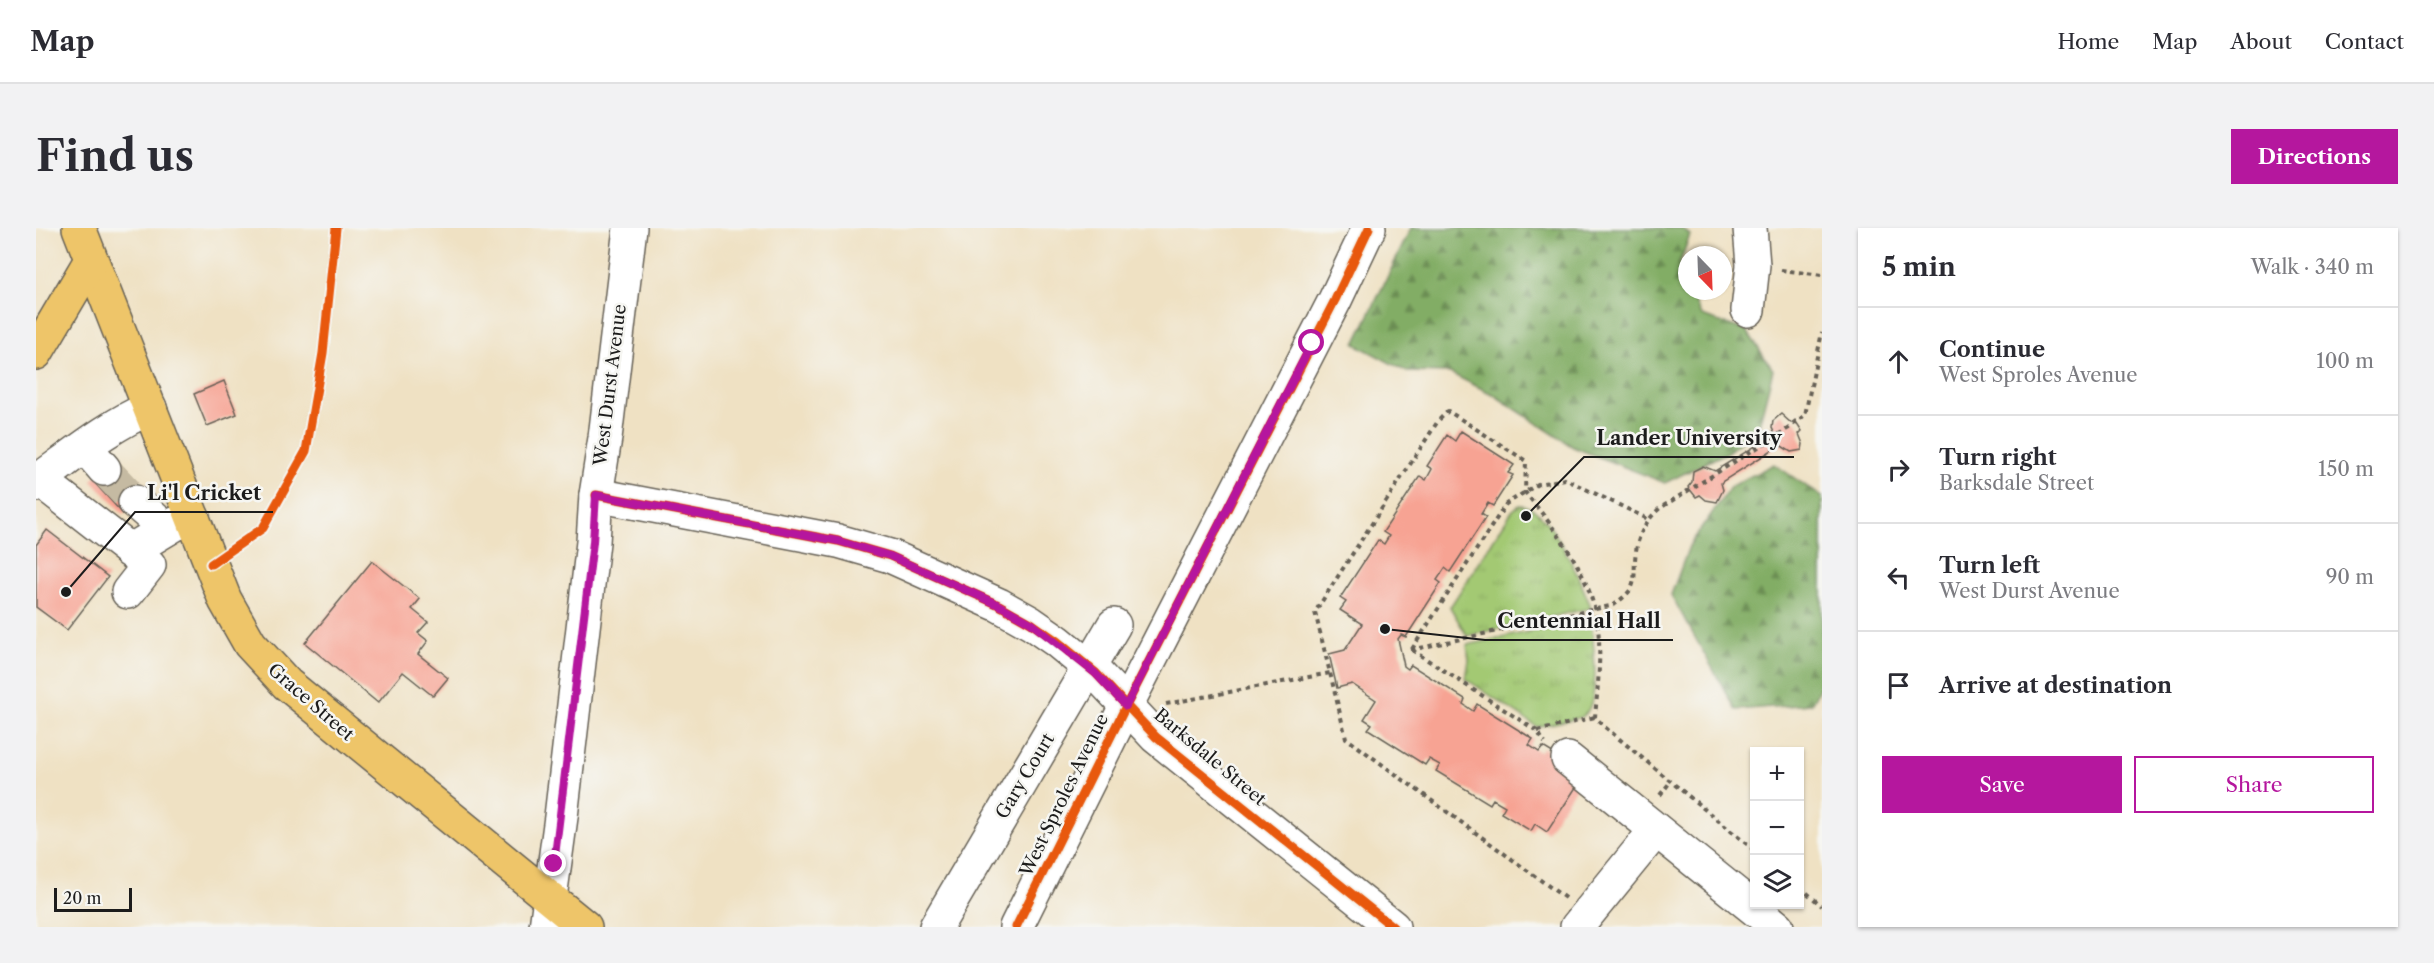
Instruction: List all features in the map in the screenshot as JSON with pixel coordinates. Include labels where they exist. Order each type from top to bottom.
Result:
[{"type":"main road","name":"Grace Street","points":[[79,228],[150,408],[179,523],[237,624],[267,665],[549,913],[585,927]]},
{"type":"main road","points":[[36,353],[91,260]]},
{"type":"street","name":"West Durst Avenue","points":[[549,913],[593,542],[596,495],[630,228]]},
{"type":"street","name":"West Sproles Avenue","points":[[1016,927],[1126,706],[1335,300],[1369,228]]},
{"type":"street","points":[[1748,310],[1753,266],[1750,228]]},
{"type":"street","points":[[37,481],[94,458],[131,416],[150,408]]},
{"type":"street","points":[[37,481],[148,565],[128,591]]},
{"type":"street","name":"Barksdale Street","points":[[596,495],[838,541],[890,556],[999,605],[1031,623],[1095,673],[1156,737],[1393,927]]},
{"type":"street","points":[[135,502],[179,523]]},
{"type":"street","points":[[130,551],[179,523]]},
{"type":"street","name":"Gary Court","points":[[936,927],[1114,625]]},
{"type":"street","points":[[1568,759],[1777,927]]},
{"type":"street","points":[[1575,916],[1656,830]]},
{"type":"path","points":[[1753,266],[1822,275]]},
{"type":"path","points":[[1411,650],[1614,605],[1630,590],[1635,577],[1635,560],[1640,535],[1648,519],[1660,508],[1806,415],[1822,332]]},
{"type":"path","points":[[1575,916],[1346,738],[1315,612],[1438,421],[1448,411],[1526,461],[1525,492],[1553,528],[1581,572],[1595,611],[1599,664],[1595,717],[1605,728],[1750,846]]},
{"type":"path","points":[[1411,650],[1506,504],[1538,484],[1565,479],[1648,519]]},
{"type":"path","points":[[1411,650],[1537,731],[1547,745],[1568,759]]},
{"type":"path","points":[[1166,704],[1330,673]]},
{"type":"path","points":[[1537,731],[1595,717]]},
{"type":"path","points":[[1804,890],[1822,906]]},
{"type":"green space","points":[[1411,228],[1681,228],[1690,235],[1686,246],[1678,246],[1678,300],[1694,300],[1702,316],[1747,331],[1773,370],[1758,429],[1726,453],[1665,483],[1573,447],[1494,395],[1450,373],[1407,372],[1355,344]]},
{"type":"green space","points":[[1774,464],[1822,497],[1822,683],[1811,704],[1736,710],[1671,595],[1689,546],[1731,486]]},
{"type":"green space","points":[[1519,505],[1530,508],[1553,530],[1572,564],[1591,608],[1467,636],[1450,607],[1512,511]]},
{"type":"green space","points":[[1591,619],[1594,686],[1588,710],[1582,717],[1537,727],[1466,679],[1469,660],[1467,645]]},
{"type":"building","points":[[224,381],[237,414],[207,426],[194,394]]},
{"type":"building","points":[[1781,414],[1791,423],[1795,420],[1802,431],[1799,434],[1803,444],[1802,450],[1791,452],[1780,445],[1723,481],[1721,483],[1723,490],[1717,502],[1706,500],[1700,495],[1696,497],[1688,487],[1692,482],[1693,471],[1703,466],[1715,471],[1775,434],[1772,428],[1773,421]]},
{"type":"building","points":[[1461,431],[1514,465],[1508,473],[1513,475],[1493,506],[1488,503],[1481,514],[1486,517],[1450,572],[1445,568],[1437,580],[1441,583],[1406,637],[1401,635],[1398,639],[1404,666],[1408,669],[1411,665],[1465,699],[1463,704],[1473,711],[1477,704],[1533,739],[1529,745],[1539,752],[1543,747],[1574,766],[1582,778],[1547,832],[1535,824],[1531,831],[1501,813],[1505,806],[1493,799],[1490,804],[1436,771],[1440,765],[1429,759],[1425,765],[1368,729],[1372,724],[1364,719],[1376,700],[1352,684],[1337,688],[1329,654],[1345,650],[1362,624],[1340,610],[1346,602],[1340,598],[1378,540],[1384,544],[1389,536],[1383,532],[1420,476],[1426,480],[1432,469],[1427,466],[1447,435],[1455,441]]},
{"type":"building","points":[[113,461],[145,494],[123,514],[92,480]]},
{"type":"building","points":[[47,530],[108,577],[67,630],[36,607],[36,545]]},
{"type":"building","points":[[372,561],[420,599],[412,609],[428,622],[418,633],[428,641],[418,654],[448,678],[433,696],[403,672],[378,703],[305,643]]},
{"type":"tunnel","points":[[104,469],[135,502]]},
{"type":"cycle path","points":[[211,564],[263,528],[306,451],[323,353],[336,228]]},
{"type":"cycle path","points":[[1016,927],[1126,706],[1335,300],[1369,228]]},
{"type":"cycle path","points":[[596,495],[838,541],[890,556],[999,605],[1057,641],[1096,673],[1156,737],[1393,927]]},
{"type":"place","name":"Lander University","points":[[1526,516]]},
{"type":"place","name":"Li'l Cricket","points":[[66,592]]},
{"type":"place","name":"Centennial Hall","points":[[1385,629]]},
{"type":"route","points":[[554,864],[593,542],[596,495],[838,541],[890,556],[999,605],[1031,623],[1057,641],[1095,673],[1126,706],[1312,343]]}]
